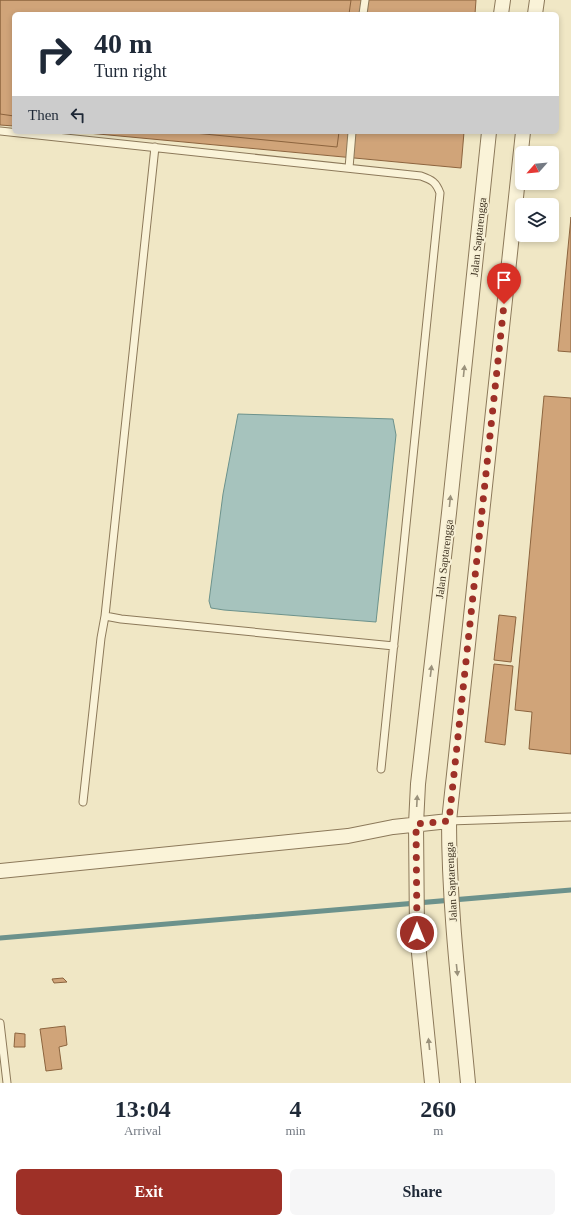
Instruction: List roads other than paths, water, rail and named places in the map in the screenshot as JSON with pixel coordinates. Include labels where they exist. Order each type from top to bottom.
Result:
[{"type":"street","points":[[501,12],[502,0]]},
{"type":"street","points":[[535,12],[537,0]]},
{"type":"street","name":"Jalan Saptarengga","points":[[432,1083],[417,933],[416,824],[419,776],[449,513],[489,134]]},
{"type":"street","name":"Jalan Saptarengga","points":[[468,1083],[454,931],[449,855],[449,821],[522,134]]},
{"type":"street","points":[[0,871],[348,836],[393,827],[449,821]]},
{"type":"lane","points":[[363,12],[365,0]]},
{"type":"lane","points":[[0,131],[12,132]]},
{"type":"lane","points":[[29,134],[421,176],[433,180],[437,185],[440,193],[381,769]]},
{"type":"lane","points":[[349,168],[352,134]]},
{"type":"lane","points":[[83,802],[101,638],[105,616],[155,147]]},
{"type":"lane","points":[[105,616],[121,619],[394,646]]},
{"type":"lane","points":[[449,821],[571,817]]},
{"type":"lane","points":[[0,1023],[7,1083]]},
{"type":"water","points":[[238,414],[393,419],[396,435],[376,622],[211,608],[209,601],[223,494]]},
{"type":"waterway","points":[[0,938],[571,890]]}]
